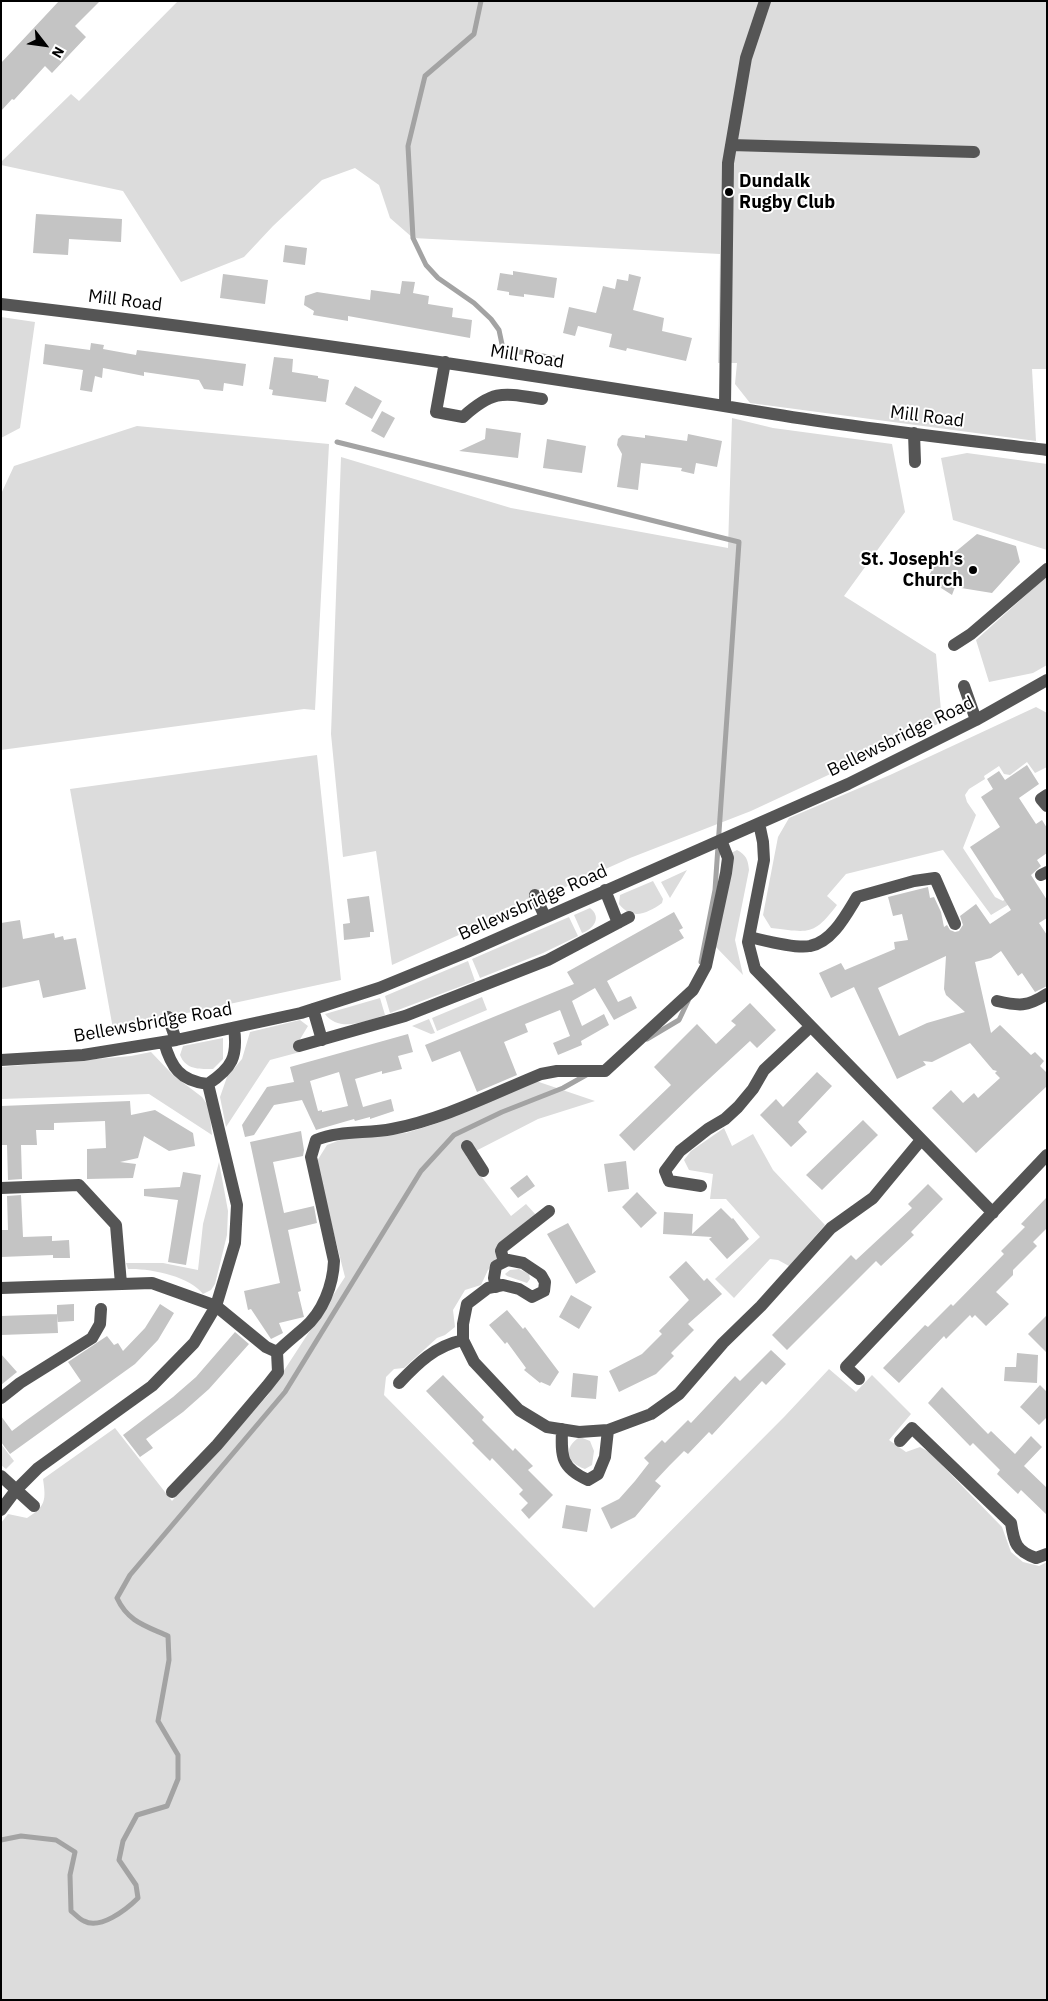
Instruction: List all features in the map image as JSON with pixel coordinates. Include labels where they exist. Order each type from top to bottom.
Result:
[{"type":"street","points":[[725,406],[728,162],[746,58],[765,1]]},
{"type":"street","points":[[731,145],[974,152]]},
{"type":"street","name":"Mill Road","points":[[1,304],[156,322],[445,362],[725,406],[1047,450]]},
{"type":"street","points":[[445,362],[436,412],[463,417],[488,397],[504,393],[542,399]]},
{"type":"street","points":[[914,433],[915,462]]},
{"type":"street","points":[[954,645],[971,634],[1047,569]]},
{"type":"street","name":"Bellewsbridge Road","points":[[1,1060],[83,1055],[170,1041],[313,1009],[379,988],[857,780],[976,720],[1046,681]]},
{"type":"street","points":[[964,686],[976,720]]},
{"type":"street","points":[[1047,795],[1042,799],[1047,806]]},
{"type":"street","points":[[758,823],[763,842],[764,860],[748,942],[755,969],[993,1213]]},
{"type":"street","points":[[172,1492],[217,1445],[267,1386],[278,1372],[277,1352],[287,1341],[306,1327],[324,1302],[334,1277],[334,1261],[311,1157],[316,1140],[349,1133],[392,1130],[434,1118],[540,1074],[557,1071],[605,1071],[693,990],[701,977],[706,966],[726,873],[728,858],[721,840]]},
{"type":"street","points":[[749,938],[810,946],[838,928],[857,897],[914,881],[935,878],[955,924]]},
{"type":"street","points":[[299,1046],[405,1016],[548,960],[624,920],[605,890]]},
{"type":"street","points":[[535,894],[545,917]]},
{"type":"street","points":[[997,1001],[1015,1005],[1033,1003],[1047,994]]},
{"type":"street","points":[[313,1009],[322,1040]]},
{"type":"street","points":[[168,1016],[169,1059],[178,1072],[194,1082],[208,1084],[225,1072],[233,1057],[236,1042],[234,1028]]},
{"type":"street","points":[[701,1186],[669,1181],[665,1171],[680,1151],[708,1129],[725,1119],[738,1107],[753,1089],[764,1070],[810,1027]]},
{"type":"street","points":[[1,1510],[16,1490],[38,1468],[152,1386],[194,1342],[216,1306],[235,1243],[237,1205],[208,1084]]},
{"type":"street","points":[[496,1287],[494,1278],[496,1266],[508,1260],[523,1263],[541,1275],[545,1282],[544,1291],[532,1297],[518,1289],[503,1286],[496,1287],[488,1288],[467,1304],[463,1324],[463,1340],[474,1362],[519,1410],[547,1426],[579,1432],[608,1430],[651,1414],[678,1394],[831,1228],[874,1198],[921,1140]]},
{"type":"street","points":[[467,1146],[483,1171]]},
{"type":"street","points":[[859,1380],[846,1367],[1047,1155]]},
{"type":"street","points":[[1,1188],[79,1185],[116,1225],[121,1284]]},
{"type":"street","points":[[504,1262],[501,1251],[503,1247],[549,1211]]},
{"type":"street","points":[[1,1288],[152,1283],[216,1306],[266,1347],[277,1352]]},
{"type":"street","points":[[1,1398],[20,1383],[92,1338],[100,1324],[100,1309]]},
{"type":"street","points":[[399,1383],[421,1360],[451,1343],[463,1340]]},
{"type":"street","points":[[900,1441],[912,1428],[1011,1523],[1016,1544],[1024,1554],[1036,1558],[1047,1554]]},
{"type":"street","points":[[562,1429],[562,1452],[566,1465],[576,1475],[588,1480],[598,1474],[605,1457],[608,1430]]},
{"type":"street","points":[[1,1476],[34,1506]]},
{"type":"shaded area","name":"Dundalk Rugby Club","points":[[178,1],[1047,1],[1047,369],[1032,369],[1036,441],[750,403],[735,384],[737,363],[718,363],[720,254],[413,238],[390,218],[379,185],[355,168],[322,180],[273,226],[244,257],[181,282],[123,191],[1,165],[1,162],[71,94],[79,101]]},
{"type":"shaded area","points":[[1,317],[35,322],[20,428],[1,438]]},
{"type":"shaded area","points":[[732,418],[773,428],[892,444],[905,512],[844,596],[936,654],[942,722],[751,811],[630,858],[392,965],[376,851],[343,857],[331,734],[341,457],[511,508],[728,548]]},
{"type":"shaded area","points":[[137,426],[329,444],[315,710],[304,709],[1,750],[1,494],[14,466]]},
{"type":"shaded area","points":[[967,453],[1047,464],[1047,550],[953,520],[941,458]]},
{"type":"shaded area","points":[[1047,576],[1047,665],[1033,673],[989,682],[976,640]]},
{"type":"shaded area","points":[[1036,707],[1047,713],[1047,767],[1035,773],[1027,762],[1010,775],[1004,774],[999,766],[984,776],[985,779],[969,789],[965,795],[967,802],[976,815],[963,848],[995,897],[1003,901],[1007,897],[1011,903],[991,915],[943,850],[846,874],[827,896],[837,905],[822,923],[809,930],[802,931],[771,928],[763,915],[778,837],[789,818],[890,775]]},
{"type":"shaded area","points":[[317,755],[341,980],[113,1029],[70,789]]},
{"type":"shaded area","points":[[737,850],[746,858],[749,870],[735,940],[743,975],[714,945],[731,853]]},
{"type":"shaded area","points":[[687,870],[670,898],[661,882]]},
{"type":"shaded area","points":[[653,881],[663,899],[662,903],[657,907],[640,914],[635,914],[624,909],[619,904],[620,895]]},
{"type":"shaded area","points":[[590,908],[594,911],[596,919],[590,929],[582,933],[574,915]]},
{"type":"shaded area","points":[[569,917],[578,936],[543,953],[480,978],[472,959]]},
{"type":"shaded area","points":[[468,961],[475,981],[390,1013],[385,996]]},
{"type":"shaded area","points":[[482,997],[487,1010],[437,1031],[432,1018]]},
{"type":"shaded area","points":[[380,998],[385,1015],[370,1020],[345,1024],[331,1020],[325,1014]]},
{"type":"shaded area","points":[[429,1019],[435,1033],[431,1034],[412,1026]]},
{"type":"shaded area","points":[[300,1020],[308,1026],[299,1041],[300,1052],[270,1060],[226,1127],[220,1097],[227,1077],[242,1059],[250,1032]]},
{"type":"shaded area","points":[[223,1038],[223,1059],[213,1069],[198,1069],[189,1066],[180,1055],[183,1046]]},
{"type":"shaded area","points":[[151,1052],[173,1075],[202,1097],[209,1107],[212,1135],[149,1094],[1,1099],[1,1067],[131,1056]]},
{"type":"shaded area","points":[[536,1081],[595,1101],[538,1119],[466,1156],[511,1216],[526,1204],[537,1216],[488,1270],[481,1285],[465,1290],[453,1310],[455,1327],[445,1335],[437,1338],[404,1368],[394,1369],[386,1377],[384,1395],[594,1608],[785,1416],[829,1369],[856,1392],[872,1375],[911,1414],[889,1440],[906,1452],[920,1447],[929,1452],[1002,1527],[1011,1552],[1023,1562],[1039,1566],[1047,1562],[1047,2000],[1,2000],[1,1523],[8,1514],[27,1518],[38,1510],[44,1497],[43,1479],[115,1428],[172,1501],[268,1395],[345,1277],[317,1161],[327,1145],[348,1137],[406,1133],[438,1123]]},
{"type":"shaded area","points":[[724,1128],[732,1146],[753,1134],[773,1170],[825,1225],[789,1266],[778,1260],[770,1259],[734,1298],[715,1279],[760,1237],[726,1199],[710,1199],[713,1174],[689,1170],[684,1160],[691,1151]]},
{"type":"shaded area","points":[[219,1162],[228,1211],[227,1235],[215,1284],[211,1290],[203,1294],[189,1282],[168,1274],[128,1269],[126,1263],[163,1263],[198,1270],[203,1224]]},
{"type":"shaded area","points":[[519,1269],[529,1274],[530,1279],[527,1283],[505,1274],[510,1270]]},
{"type":"shaded area","points":[[580,1437],[590,1441],[594,1451],[592,1465],[585,1469],[574,1463],[569,1455],[569,1450],[574,1441]]},
{"type":"shaded area","points":[[1,1444],[14,1461],[6,1469],[1,1465]]},
{"type":"building","points":[[59,1],[100,1],[75,26],[86,37],[52,73],[45,66],[14,100],[12,99],[1,111],[1,63]]},
{"type":"building","points":[[36,214],[122,219],[121,242],[69,239],[68,255],[33,253]]},
{"type":"building","points":[[285,245],[307,248],[305,265],[283,262]]},
{"type":"building","points":[[513,271],[557,278],[554,298],[524,294],[524,297],[509,295],[509,292],[497,290],[500,273],[513,275]]},
{"type":"building","points":[[223,274],[268,280],[265,304],[220,298]]},
{"type":"building","points":[[629,274],[641,277],[633,310],[664,318],[662,331],[692,338],[686,361],[627,348],[626,351],[609,347],[612,334],[578,326],[575,336],[563,333],[569,307],[596,313],[603,286],[615,289],[617,279],[628,281]]},
{"type":"building","points":[[402,281],[415,282],[413,293],[429,296],[428,304],[453,308],[452,317],[472,320],[470,338],[348,316],[348,321],[313,315],[314,311],[304,305],[305,296],[317,292],[370,300],[371,290],[400,294]]},
{"type":"building","points":[[91,343],[104,345],[103,349],[136,355],[137,350],[246,364],[243,386],[224,383],[223,391],[204,389],[199,380],[144,372],[144,376],[103,368],[102,378],[95,376],[92,392],[80,390],[83,370],[43,364],[45,344],[90,350]]},
{"type":"building","points":[[274,357],[293,359],[292,372],[318,376],[318,378],[329,380],[326,402],[272,395],[273,390],[269,389]]},
{"type":"building","points":[[355,386],[382,401],[372,419],[345,404]]},
{"type":"building","points":[[382,411],[395,418],[384,438],[371,431]]},
{"type":"building","points":[[486,428],[521,433],[518,458],[459,451],[485,439]]},
{"type":"building","points":[[688,434],[722,441],[717,467],[696,463],[694,474],[681,471],[682,468],[641,463],[638,490],[617,487],[622,454],[617,445],[618,439],[622,435],[645,438],[645,435],[687,441]]},
{"type":"building","points":[[547,439],[586,446],[582,473],[543,468]]},
{"type":"building","name":"St. Joseph's Church","points":[[977,534],[1016,546],[1020,562],[992,593],[955,587],[952,595],[927,579],[942,552],[948,558]]},
{"type":"building","points":[[1027,765],[1039,784],[1019,798],[1036,824],[1042,820],[1047,828],[1047,853],[1037,860],[1041,866],[1031,875],[1047,900],[1047,918],[1039,923],[1047,935],[1047,986],[1035,992],[1022,973],[1018,976],[1001,951],[991,958],[975,962],[991,1033],[1000,1025],[1031,1055],[1035,1052],[1044,1061],[1040,1066],[1047,1073],[1047,1086],[976,1153],[932,1108],[951,1090],[963,1103],[974,1093],[978,1098],[1000,1078],[995,1073],[997,1071],[993,1070],[970,1043],[932,1062],[923,1061],[926,1065],[897,1079],[854,987],[831,998],[819,973],[841,963],[845,970],[895,949],[894,942],[908,940],[902,914],[893,916],[888,897],[928,887],[930,898],[934,897],[941,912],[944,927],[947,925],[950,930],[955,932],[959,931],[963,925],[960,916],[976,904],[990,924],[1011,910],[970,847],[1000,827],[981,797],[993,789],[987,779],[999,771],[1005,780]],"holes":[[[946,956],[944,989],[946,995],[965,1012],[927,1023],[899,1036],[878,988]]]},
{"type":"building","points":[[369,896],[374,932],[370,932],[370,937],[344,940],[343,924],[350,923],[347,899]]},
{"type":"building","points":[[674,912],[683,928],[679,930],[684,938],[607,981],[618,1002],[631,996],[637,1008],[614,1020],[595,988],[572,1001],[582,1026],[604,1014],[609,1025],[581,1041],[582,1045],[558,1055],[553,1043],[570,1036],[560,1010],[525,1024],[528,1032],[504,1042],[517,1075],[477,1092],[460,1051],[432,1062],[425,1045],[574,984],[567,972]]},
{"type":"building","points":[[20,920],[23,939],[54,933],[55,938],[63,936],[64,940],[76,938],[86,989],[43,998],[39,980],[1,988],[1,923]]},
{"type":"building","points":[[750,1003],[776,1030],[757,1048],[750,1041],[634,1151],[619,1135],[671,1085],[654,1067],[697,1024],[716,1044],[736,1025],[731,1021]]},
{"type":"building","points":[[408,1034],[413,1052],[398,1056],[402,1069],[382,1074],[382,1071],[355,1079],[363,1107],[391,1099],[394,1111],[370,1119],[370,1117],[355,1121],[354,1119],[316,1130],[302,1100],[274,1105],[254,1135],[245,1137],[242,1125],[267,1087],[294,1082],[290,1067]],"holes":[[[339,1072],[348,1106],[322,1112],[322,1110],[318,1111],[310,1081]]]},
{"type":"building","points":[[817,1072],[832,1086],[798,1122],[807,1132],[791,1147],[760,1115],[776,1099],[783,1107]]},
{"type":"building","points":[[130,1101],[131,1115],[155,1110],[193,1133],[195,1146],[169,1151],[144,1136],[138,1158],[120,1162],[136,1164],[133,1178],[87,1179],[87,1149],[106,1148],[105,1121],[54,1123],[54,1130],[36,1130],[37,1145],[21,1145],[22,1179],[8,1180],[7,1145],[1,1145],[1,1106]]},
{"type":"building","points":[[863,1120],[878,1135],[822,1190],[806,1175]]},
{"type":"building","points":[[301,1131],[303,1156],[273,1162],[284,1213],[314,1206],[317,1223],[288,1230],[301,1291],[298,1292],[304,1317],[279,1323],[283,1333],[271,1339],[251,1309],[248,1310],[244,1291],[280,1283],[250,1142]]},
{"type":"building","points":[[626,1161],[629,1189],[608,1192],[604,1164]]},
{"type":"building","points":[[183,1172],[201,1175],[186,1265],[168,1262],[178,1200],[144,1196],[144,1189],[180,1187]]},
{"type":"building","points":[[527,1175],[535,1186],[518,1198],[510,1188]]},
{"type":"building","points":[[928,1184],[943,1199],[911,1232],[914,1235],[881,1266],[876,1261],[787,1350],[772,1335],[851,1255],[856,1260],[912,1208],[908,1204]]},
{"type":"building","points":[[637,1192],[657,1213],[641,1228],[622,1207]]},
{"type":"building","points":[[21,1195],[23,1237],[52,1236],[52,1241],[69,1240],[70,1258],[53,1258],[53,1255],[1,1257],[1,1230],[8,1230],[7,1196]]},
{"type":"building","points":[[1047,1197],[1047,1228],[1033,1242],[1037,1246],[1013,1270],[1013,1275],[996,1292],[1009,1304],[986,1326],[975,1315],[972,1318],[970,1315],[946,1339],[944,1336],[899,1383],[883,1368],[925,1325],[928,1327],[951,1304],[953,1306],[1004,1254],[1001,1251],[1025,1227],[1021,1224]]},
{"type":"building","points":[[721,1208],[733,1218],[749,1239],[727,1259],[709,1239],[712,1237],[663,1234],[664,1212],[693,1214],[692,1234]]},
{"type":"building","points":[[568,1223],[596,1272],[576,1284],[547,1234]]},
{"type":"building","points":[[686,1261],[704,1281],[707,1278],[722,1294],[688,1324],[694,1330],[671,1353],[674,1356],[656,1374],[619,1392],[609,1371],[642,1354],[662,1334],[659,1331],[689,1300],[669,1277]]},
{"type":"building","points":[[571,1295],[592,1307],[579,1329],[559,1317]]},
{"type":"building","points":[[74,1304],[74,1321],[57,1322],[57,1305]]},
{"type":"building","points":[[160,1304],[174,1313],[158,1340],[135,1364],[10,1454],[1,1442],[1,1416],[12,1431],[81,1381],[68,1362],[107,1336],[114,1345],[118,1343],[123,1351],[145,1328]]},
{"type":"building","points":[[507,1310],[523,1329],[525,1327],[559,1372],[550,1386],[540,1383],[524,1370],[526,1368],[507,1342],[505,1344],[489,1325]]},
{"type":"building","points":[[57,1314],[58,1333],[1,1335],[1,1316]]},
{"type":"building","points":[[1047,1315],[1047,1353],[1028,1334]]},
{"type":"building","points":[[235,1332],[249,1344],[209,1389],[183,1412],[146,1439],[153,1448],[140,1457],[123,1435],[196,1377]]},
{"type":"building","points":[[771,1350],[786,1364],[766,1385],[762,1381],[712,1435],[709,1432],[688,1454],[684,1451],[670,1465],[655,1481],[661,1486],[635,1517],[611,1529],[601,1508],[619,1499],[635,1481],[649,1463],[644,1458],[662,1440],[665,1443],[688,1420],[691,1423],[735,1376],[740,1381]]},
{"type":"building","points":[[1017,1353],[1038,1355],[1037,1383],[1004,1381],[1005,1367],[1016,1367]]},
{"type":"building","points":[[1,1354],[17,1372],[1,1385]]},
{"type":"building","points":[[573,1373],[598,1376],[596,1399],[571,1397]]},
{"type":"building","points":[[443,1375],[484,1417],[482,1420],[513,1451],[515,1448],[533,1466],[528,1470],[553,1495],[529,1519],[521,1510],[528,1503],[519,1494],[523,1490],[492,1458],[490,1461],[472,1443],[474,1441],[426,1391]]},
{"type":"building","points":[[1040,1385],[1047,1392],[1047,1417],[1039,1425],[1020,1407]]},
{"type":"building","points":[[942,1387],[988,1434],[991,1431],[1015,1454],[1031,1436],[1042,1447],[1024,1466],[1047,1488],[1047,1515],[1021,1490],[1018,1494],[997,1474],[1000,1470],[973,1443],[970,1446],[928,1403]]},
{"type":"building","points":[[566,1505],[591,1509],[587,1532],[562,1528]]},
{"type":"waterway","points":[[481,1],[474,34],[425,76],[408,146],[413,238],[426,265],[438,278],[474,303],[491,319],[499,330],[503,349],[554,358]]},
{"type":"waterway","points":[[337,442],[739,542],[715,890],[701,962]]},
{"type":"waterway","points":[[647,1039],[679,1020],[688,1001]]},
{"type":"waterway","points":[[1,1840],[21,1836],[56,1840],[75,1852],[70,1875],[71,1911],[84,1921],[90,1923],[105,1921],[120,1913],[138,1898],[136,1885],[119,1860],[123,1841],[137,1815],[167,1806],[178,1779],[178,1755],[158,1721],[169,1660],[168,1636],[132,1618],[121,1606],[117,1598],[130,1575],[285,1392],[421,1171],[454,1135],[502,1112],[563,1088],[588,1074]]},
{"type":"place","name":"Dundalk Rugby Club","points":[[729,192]]},
{"type":"place","name":"St. Joseph's Church","points":[[973,570]]}]
